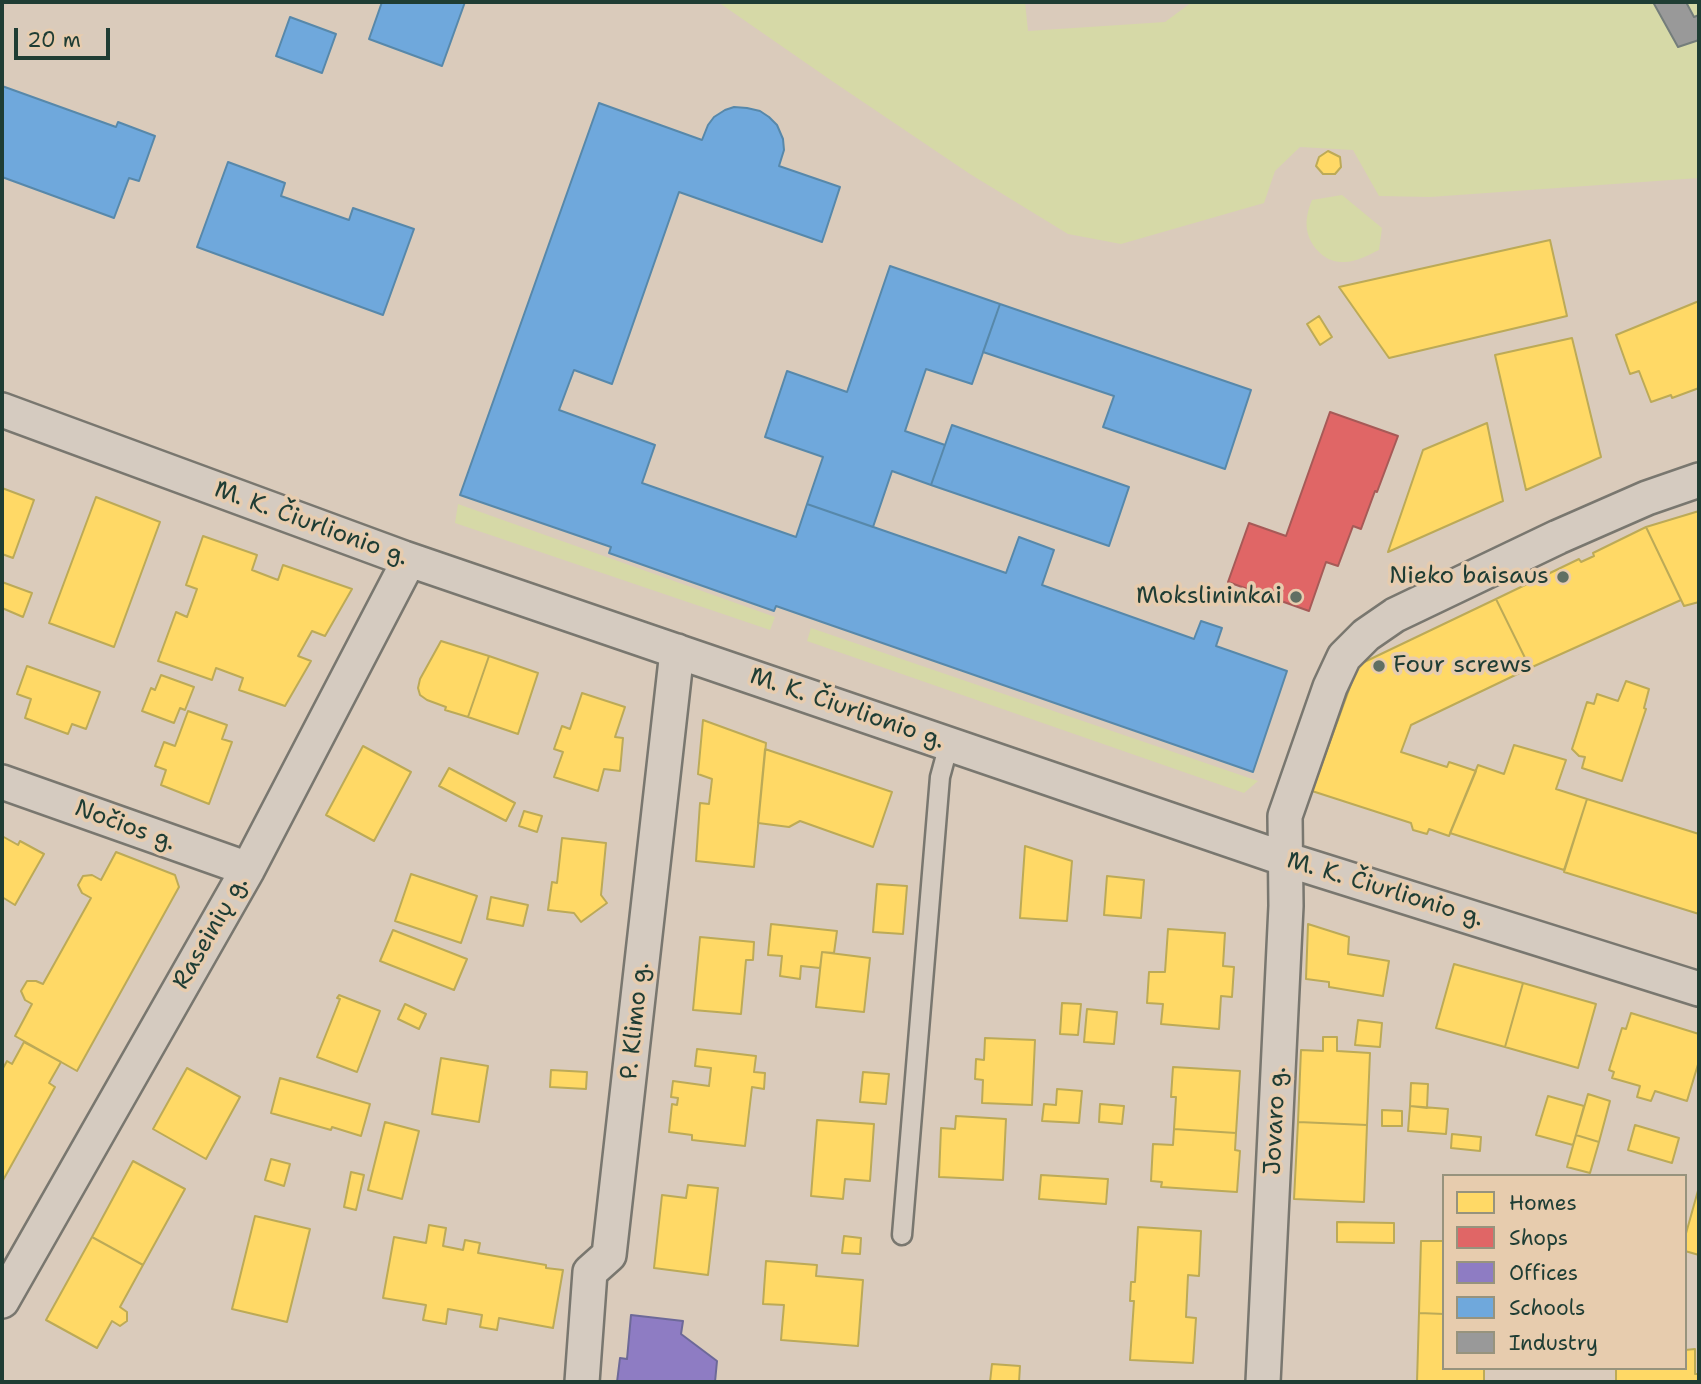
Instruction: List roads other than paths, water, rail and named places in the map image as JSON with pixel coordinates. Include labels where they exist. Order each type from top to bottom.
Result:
[{"type":"street","name":"M. K. Čiurlionio g.","points":[[2,410],[410,559],[1286,859],[1699,989]]},
{"type":"street","name":"Jovaro g.","points":[[1263,1382],[1285,920],[1285,816],[1330,687],[1344,657],[1366,635],[1395,615],[1558,537],[1647,498],[1699,480]]},
{"type":"street","name":"Raseinių g.","points":[[2,1301],[248,869],[410,559]]},
{"type":"street","name":"P. Klimo g.","points":[[582,1382],[590,1272],[610,1255],[677,651]]},
{"type":"street","name":"Nočios g.","points":[[2,782],[248,869]]},
{"type":"lane","points":[[902,1235],[940,777],[949,744]]},
{"type":"place","name":"Nieko baisaus","points":[[1563,577]]},
{"type":"place","name":"Mokslininkai","points":[[1296,597]]},
{"type":"place","name":"Four screws","points":[[1379,666]]}]
